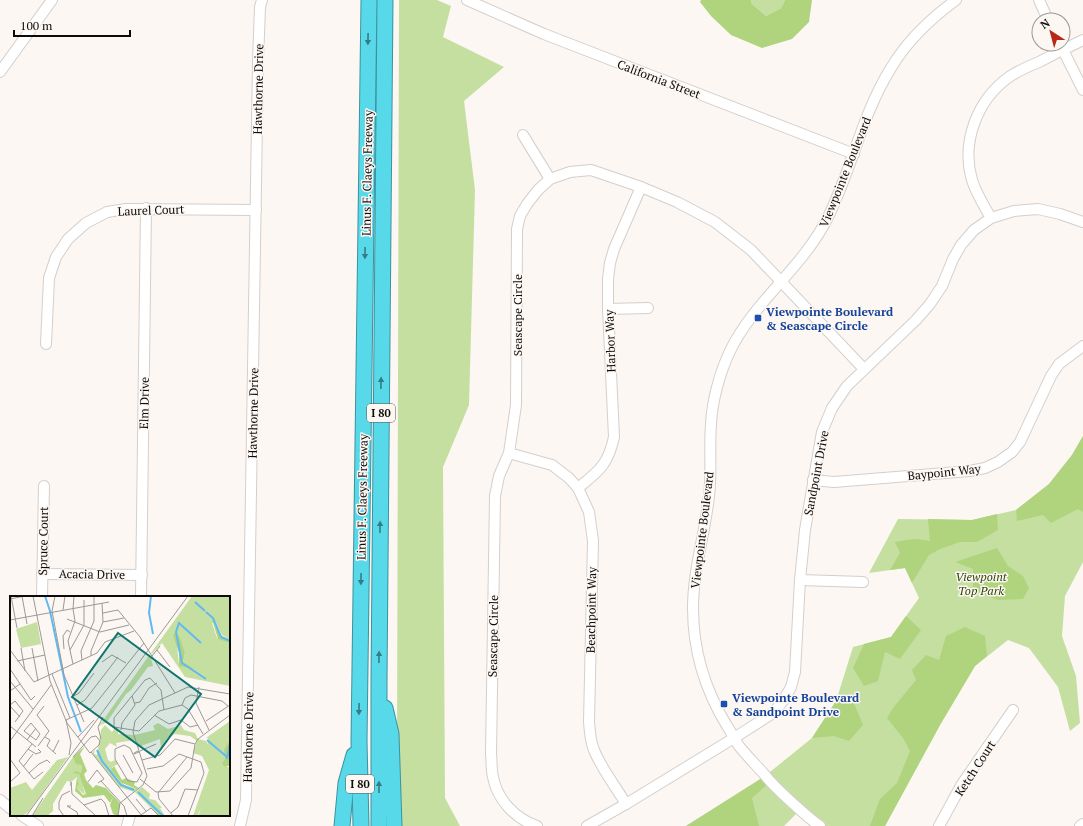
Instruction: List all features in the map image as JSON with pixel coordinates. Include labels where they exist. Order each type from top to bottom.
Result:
[{"type":"highway","name":"Linus F. Claeys Freeway","points":[[361,826],[359,741],[369,0]]},
{"type":"highway","name":"Linus F. Claeys Freeway","points":[[379,826],[385,0]]},
{"type":"highway","points":[[379,680],[391,734],[394,826]]},
{"type":"highway","points":[[342,826],[346,783],[359,741]]},
{"type":"street","points":[[0,72],[52,0]]},
{"type":"street","name":"Hawthorne Drive","points":[[240,826],[246,800],[258,61],[260,7],[262,0]]},
{"type":"street","name":"California Street","points":[[466,0],[544,34],[854,154]]},
{"type":"street","name":"Viewpointe Boulevard","points":[[820,826],[770,782],[739,746],[717,708],[703,676],[696,644],[693,609],[695,576],[709,496],[711,472],[711,424],[714,404],[720,378],[730,351],[753,314],[807,252],[821,231],[832,208],[878,92],[894,62],[921,29],[937,14],[956,0]]},
{"type":"street","points":[[1039,0],[1044,12]]},
{"type":"street","points":[[1071,44],[1083,40]]},
{"type":"street","points":[[991,218],[975,187],[969,165],[969,142],[975,119],[987,98],[1003,82],[1052,52]]},
{"type":"street","points":[[1064,52],[1083,90]]},
{"type":"street","points":[[523,135],[550,179]]},
{"type":"street","name":"Seascape Circle","points":[[537,826],[517,816],[503,801],[493,776],[491,754],[495,496],[499,476],[509,453],[516,405],[517,229],[520,216],[527,204],[538,190],[550,179],[570,172],[591,170],[641,187],[677,202],[715,222],[751,250],[864,369]]},
{"type":"street","name":"Harbor Way","points":[[578,488],[599,470],[607,460],[612,449],[614,437],[608,279],[614,249],[641,187]]},
{"type":"street","name":"Elm Drive","points":[[141,596],[146,208]]},
{"type":"street","name":"Laurel Court","points":[[46,344],[49,278],[56,257],[68,239],[86,223],[107,212],[126,209],[256,210]]},
{"type":"street","name":"Sandpoint Drive","points":[[734,738],[773,713],[783,701],[791,687],[795,672],[800,580],[805,530],[822,432],[832,408],[847,386],[916,320],[930,304],[942,286],[953,259],[961,245],[974,230],[991,218],[1014,211],[1038,209],[1060,214],[1083,222]]},
{"type":"street","points":[[608,309],[648,308]]},
{"type":"street","name":"Baypoint Way","points":[[813,480],[834,482],[970,471],[984,468],[998,462],[1012,452],[1020,442],[1051,376],[1059,364],[1083,346]]},
{"type":"street","name":"Beachpoint Way","points":[[509,453],[552,465],[569,478],[578,488],[589,512],[593,541],[590,736],[593,749],[626,804]]},
{"type":"street","name":"Spruce Court","points":[[42,596],[44,486]]},
{"type":"street","name":"Acacia Drive","points":[[42,574],[142,575]]},
{"type":"street","points":[[800,580],[863,582]]},
{"type":"street","name":"Ketch Court","points":[[939,826],[962,784],[1013,710]]},
{"type":"street","points":[[587,826],[734,738]]},
{"type":"street","points":[[0,800],[10,808]]},
{"type":"street","points":[[23,816],[38,826]]},
{"type":"street","points":[[127,826],[130,816]]},
{"type":"green space","points":[[399,0],[437,0],[451,6],[443,37],[504,67],[464,101],[475,190],[469,405],[443,467],[445,798],[460,826],[399,826],[397,753]]},
{"type":"green space","points":[[701,0],[751,0],[752,4],[766,16],[781,8],[785,0],[812,0],[809,22],[792,39],[762,48],[731,35],[711,16],[700,2]]},
{"type":"green space","points":[[751,0],[785,0],[781,8],[766,16],[752,4]]},
{"type":"green space","name":"Viewpoint Top Park","points":[[1083,436],[1083,562],[1065,596],[1062,636],[1076,676],[1080,723],[1070,731],[1058,687],[1029,648],[1008,640],[975,666],[940,725],[885,826],[820,826],[800,810],[784,826],[686,826],[765,776],[812,738],[836,701],[853,647],[891,637],[919,598],[905,568],[869,573],[898,519],[972,520],[1016,510],[1049,484],[1072,455]]},
{"type":"green space","points":[[1083,436],[1083,512],[1078,509],[1051,523],[1043,515],[1017,521],[1016,510],[1049,484],[1072,455]]},
{"type":"green space","points":[[997,514],[998,530],[977,542],[960,542],[940,549],[929,555],[912,583],[905,568],[890,570],[900,553],[895,542],[912,539],[930,541],[928,519],[972,520]]},
{"type":"green space","points":[[997,548],[1008,566],[1023,576],[1029,588],[1023,599],[998,600],[981,594],[973,588],[973,569],[955,562]]},
{"type":"green space","points":[[906,616],[921,630],[900,659],[885,652],[878,681],[864,686],[853,668],[864,644],[891,637]]},
{"type":"green space","points":[[965,627],[985,636],[987,656],[975,666],[940,725],[885,826],[870,826],[880,799],[897,783],[910,751],[903,738],[887,718],[893,708],[916,680],[912,670],[926,655],[939,660],[946,636]]},
{"type":"green space","points":[[836,701],[853,701],[863,725],[849,741],[834,736],[812,738]]},
{"type":"green space","points":[[765,776],[770,782],[752,798],[759,826],[686,826]]},
{"type":"place","name":"Viewpointe Boulevard & Seascape Circle","points":[[758,318]]},
{"type":"place","name":"Viewpointe Boulevard & Sandpoint Drive","points":[[724,704]]}]
